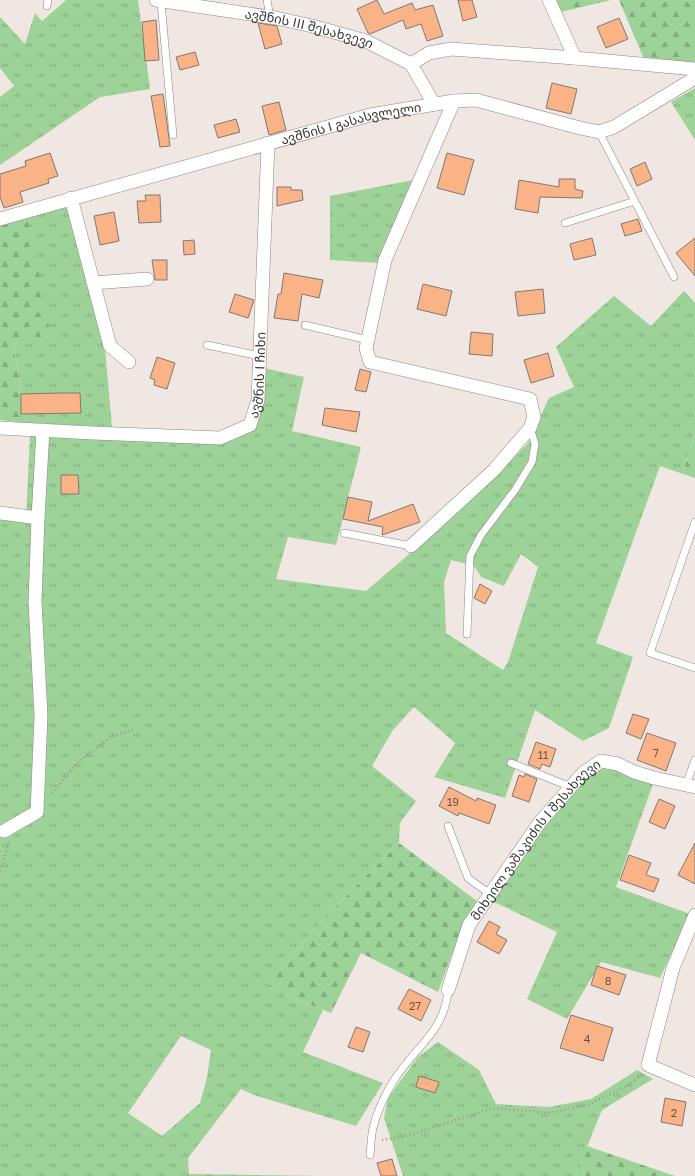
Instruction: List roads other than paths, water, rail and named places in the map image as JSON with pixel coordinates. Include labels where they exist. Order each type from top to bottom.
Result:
[{"type":"street","points":[[549,0],[575,58]]},
{"type":"street","name":"ავშნის III შესახვევი","points":[[158,1],[270,17],[312,26],[366,41],[412,64]]},
{"type":"street","points":[[434,104],[412,64],[429,53],[451,49],[695,68]]},
{"type":"street","points":[[599,132],[620,124],[695,78]]},
{"type":"street","name":"ავშნის I გასასვლელი","points":[[0,219],[370,115],[454,101],[476,100],[599,132]]},
{"type":"street","points":[[411,546],[494,470],[530,428],[534,417],[530,399],[370,362],[366,348],[385,260],[454,101]]},
{"type":"street","name":"ავშნის I ჩიხი","points":[[0,428],[220,438],[250,425],[258,400],[268,143]]},
{"type":"street","points":[[71,198],[110,346],[129,362]]},
{"type":"street","points":[[93,283],[147,279]]},
{"type":"street","points":[[4,831],[36,812],[41,716],[36,601],[38,518],[43,430]]},
{"type":"street","points":[[0,513],[38,518]]},
{"type":"street","name":"მიხეილ ვაშაკიძის I შესახვევი","points":[[448,990],[468,924],[540,822],[584,773],[601,761],[618,764],[634,772],[691,786]]},
{"type":"street","points":[[695,915],[673,968],[648,1065],[695,1085]]},
{"type":"lane","points":[[267,0],[270,17]]},
{"type":"lane","points":[[158,1],[173,135]]},
{"type":"lane","points":[[599,132],[674,277]]},
{"type":"lane","points":[[565,223],[635,201]]},
{"type":"lane","points":[[305,325],[368,340]]},
{"type":"lane","points":[[207,345],[260,356]]},
{"type":"lane","points":[[467,634],[470,556],[481,535],[515,490],[532,462],[535,444],[530,428]]},
{"type":"lane","points":[[695,522],[650,653],[695,668]]},
{"type":"lane","points":[[344,532],[411,546]]},
{"type":"lane","points":[[691,786],[695,760]]},
{"type":"lane","points":[[511,763],[570,787]]},
{"type":"lane","points":[[448,826],[468,878],[490,894]]},
{"type":"lane","points":[[370,1155],[373,1127],[384,1099],[395,1078],[436,1029],[447,1006],[448,990]]}]
